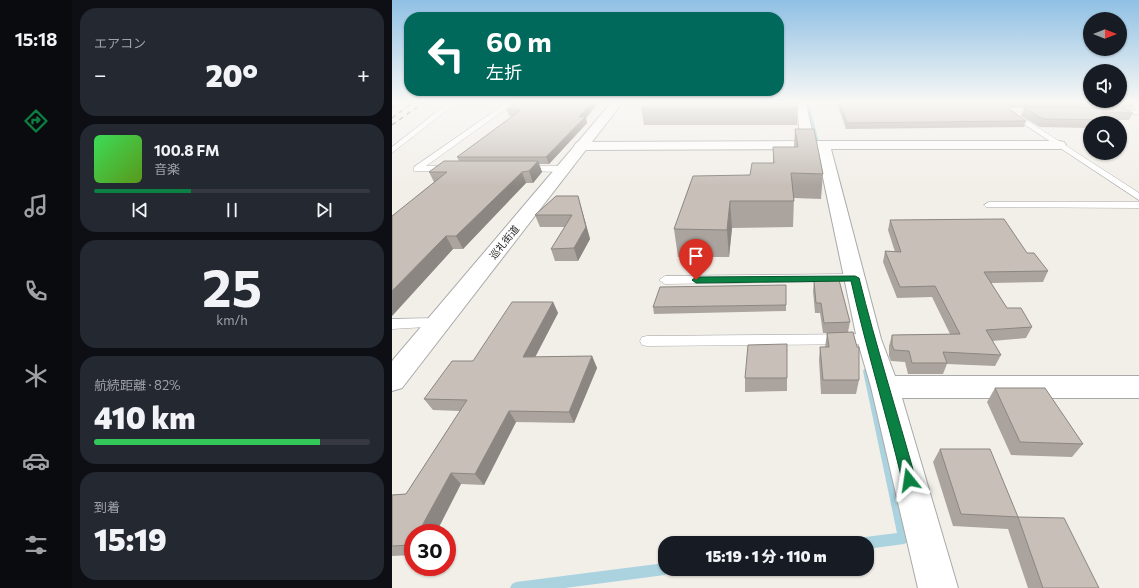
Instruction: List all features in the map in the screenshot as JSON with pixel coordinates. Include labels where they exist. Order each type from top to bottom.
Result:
[{"type":"street","name":"巡礼街道","points":[[392,380],[594,130]]},
{"type":"street","points":[[810,130],[816,145],[855,278],[869,339],[885,387],[938,588]]},
{"type":"street","points":[[581,146],[1059,145]]},
{"type":"street","points":[[885,387],[1139,387]]},
{"type":"lane","points":[[392,150],[418,130]]},
{"type":"lane","points":[[456,169],[417,170],[473,130]]},
{"type":"lane","points":[[1036,130],[1139,197]]},
{"type":"lane","points":[[517,169],[564,169]]},
{"type":"lane","points":[[989,205],[1139,205]]},
{"type":"lane","points":[[665,280],[855,278]]},
{"type":"lane","points":[[392,324],[438,323]]},
{"type":"lane","points":[[647,342],[869,339]]},
{"type":"building","points":[[493,130],[572,130],[546,157],[457,157]]},
{"type":"building","points":[[795,130],[814,130],[823,174],[791,173],[794,201],[730,201],[727,230],[674,229],[693,176],[750,175],[752,163],[774,163],[773,147],[798,147]]},
{"type":"building","points":[[444,161],[538,161],[529,171],[522,172],[456,236],[446,236],[392,291],[392,216],[447,172],[429,172]]},
{"type":"building","points":[[556,196],[578,196],[586,227],[574,248],[551,249],[572,215],[535,215]]},
{"type":"building","points":[[1004,219],[1027,253],[1034,253],[1048,271],[984,272],[1007,308],[1021,308],[1032,327],[986,330],[1001,355],[943,352],[947,363],[912,363],[909,351],[894,350],[892,345],[892,335],[960,334],[935,286],[900,287],[885,251],[901,252],[890,220]]},
{"type":"building","points":[[839,280],[850,322],[824,323],[821,303],[816,303],[814,281]]},
{"type":"building","points":[[786,285],[786,305],[653,307],[660,287]]},
{"type":"building","points":[[512,302],[553,302],[523,357],[592,356],[569,412],[509,411],[475,474],[451,473],[423,524],[404,524],[404,545],[392,546],[392,495],[406,494],[467,400],[424,399],[452,361],[473,361]]},
{"type":"building","points":[[853,332],[857,347],[859,347],[859,380],[823,380],[820,347],[829,347],[827,333]]},
{"type":"building","points":[[787,344],[787,378],[745,378],[748,345]]},
{"type":"building","points":[[995,388],[1045,388],[1083,444],[1020,442]]},
{"type":"building","points":[[940,449],[990,449],[1018,517],[961,514]]},
{"type":"building","points":[[1018,517],[1064,518],[1099,588],[1043,588]]},
{"type":"waterway","points":[[814,130],[819,149]]},
{"type":"waterway","points":[[867,371],[904,538],[874,542]]},
{"type":"waterway","points":[[516,588],[658,570]]},
{"type":"route","points":[[696,280],[855,278],[869,339],[885,387],[909,480]]}]
